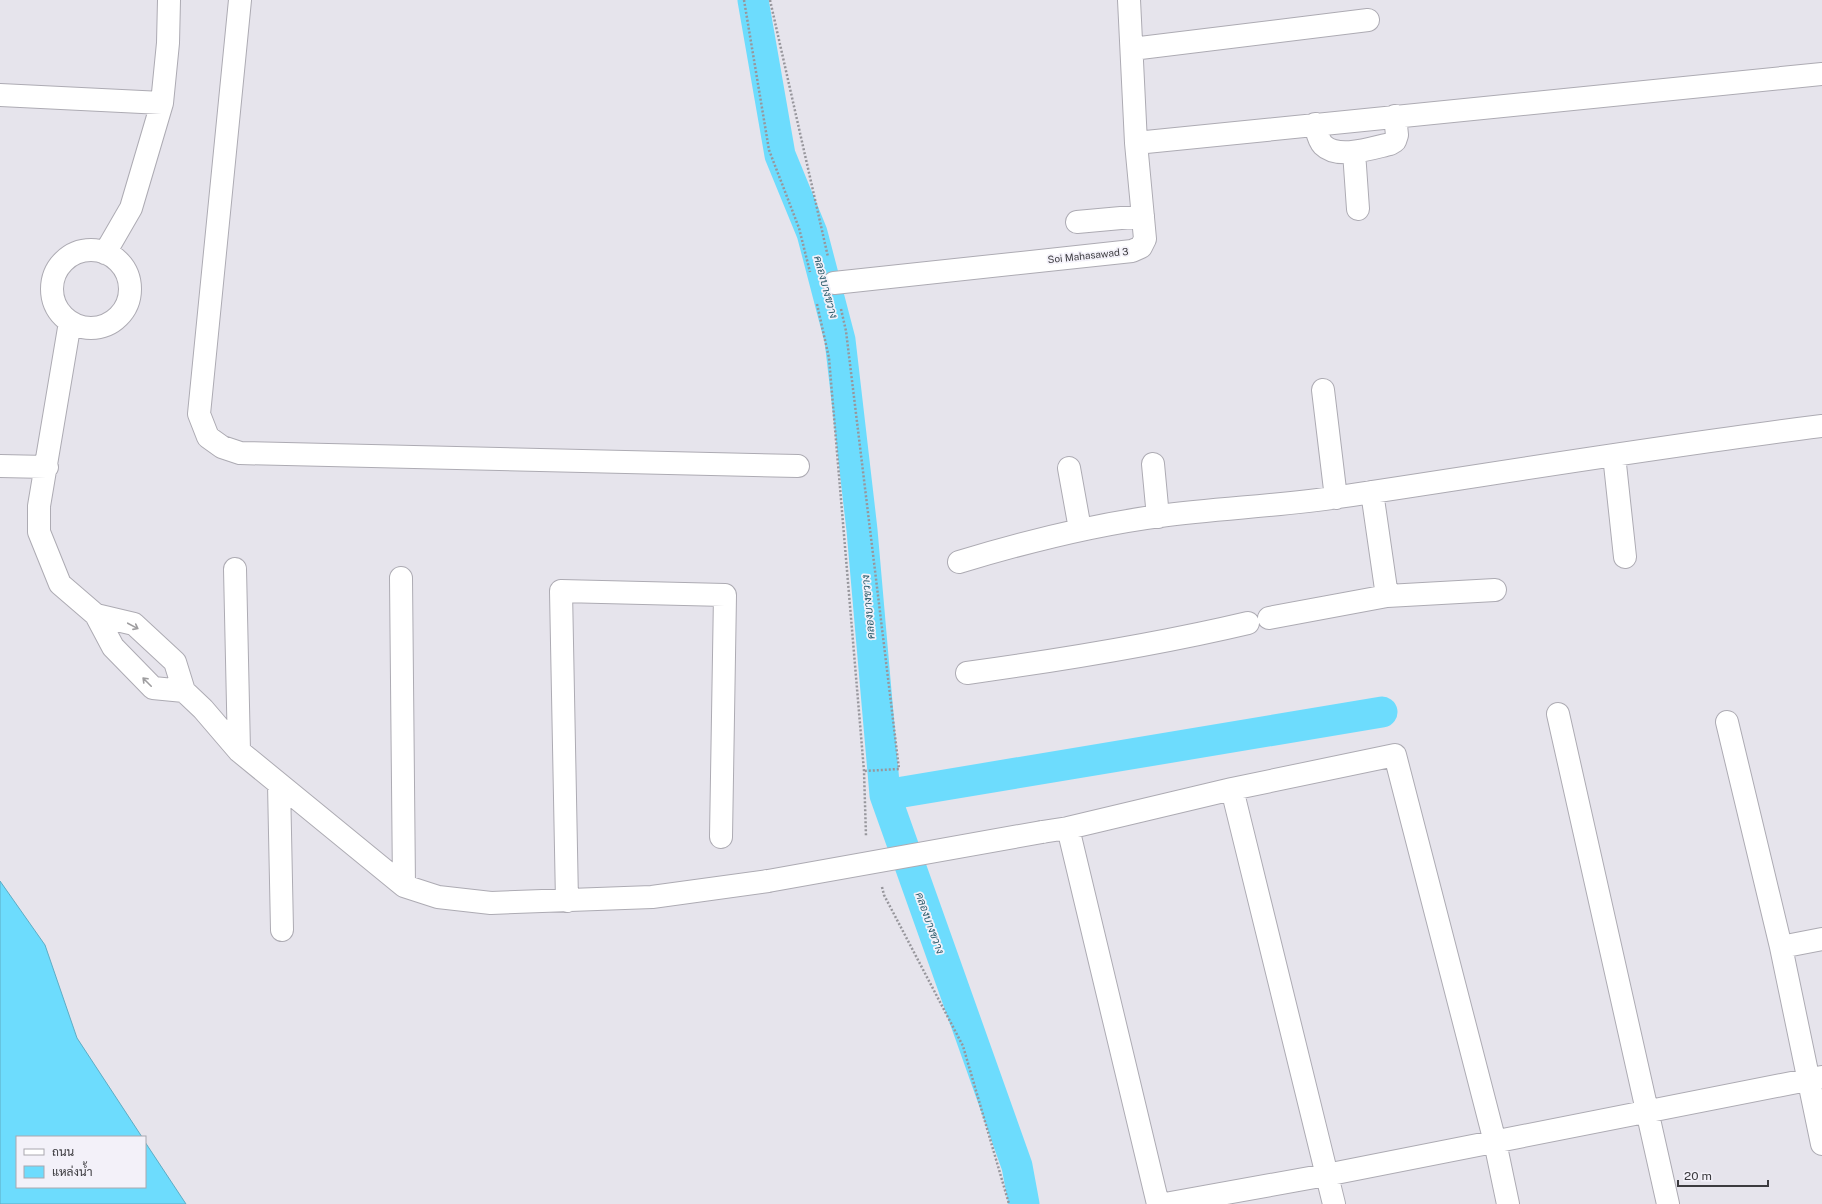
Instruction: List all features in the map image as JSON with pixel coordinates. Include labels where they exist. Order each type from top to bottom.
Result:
[{"type":"street","points":[[105,253],[131,208],[162,103],[168,43],[169,0]]},
{"type":"street","points":[[240,0],[199,414],[208,437],[222,447],[240,453],[798,466]]},
{"type":"street","name":"Soi Mahasawad 3","points":[[834,283],[1132,251],[1141,246],[1145,239],[1136,142],[1129,0]]},
{"type":"street","points":[[1132,49],[1368,20]]},
{"type":"street","points":[[1136,142],[1822,74]]},
{"type":"street","points":[[0,95],[162,103]]},
{"type":"street","points":[[1315,124],[1320,142],[1323,146],[1331,151],[1354,152],[1390,144],[1395,141],[1397,135],[1395,116]]},
{"type":"street","points":[[1354,152],[1358,208]]},
{"type":"street","points":[[1077,222],[1143,216]]},
{"type":"street","points":[[92,250],[105,253],[116,260],[124,270],[129,283],[129,296],[125,308],[117,318],[106,326],[94,328],[81,327],[70,322],[60,314],[54,303],[52,290],[54,278],[59,267],[68,258],[80,252],[92,250]]},
{"type":"street","points":[[70,322],[39,506],[39,532],[60,584],[96,615],[113,647],[154,688],[184,691]]},
{"type":"street","points":[[1323,390],[1336,498]]},
{"type":"street","points":[[959,562],[1015,545],[1080,529],[1158,517],[1336,498],[1614,455],[1822,426]]},
{"type":"street","points":[[1614,455],[1625,557]]},
{"type":"street","points":[[1153,464],[1158,517]]},
{"type":"street","points":[[0,466],[46,467]]},
{"type":"street","points":[[1069,468],[1080,529]]},
{"type":"street","points":[[1372,492],[1387,596]]},
{"type":"street","points":[[235,569],[239,751]]},
{"type":"street","points":[[401,578],[404,886]]},
{"type":"street","points":[[1269,618],[1387,596],[1495,590]]},
{"type":"street","points":[[567,901],[561,591],[725,595],[721,836]]},
{"type":"street","points":[[96,615],[134,624],[175,662],[184,691],[203,709],[239,751],[404,886],[438,897],[491,903],[652,897],[768,881],[1068,828],[1232,789],[1395,755],[1495,1142],[1508,1204]]},
{"type":"street","points":[[967,673],[1073,658],[1193,636],[1248,623]]},
{"type":"street","points":[[1558,714],[1668,1204]]},
{"type":"street","points":[[1728,722],[1781,947],[1815,1079],[1822,1144]]},
{"type":"street","points":[[279,784],[282,930]]},
{"type":"street","points":[[1232,789],[1334,1204]]},
{"type":"street","points":[[1068,828],[1158,1204]]},
{"type":"street","points":[[1781,947],[1822,939]]},
{"type":"street","points":[[1165,1204],[1326,1175],[1648,1110],[1815,1079]]},
{"type":"path","points":[[744,0],[769,150],[800,228],[810,274]]},
{"type":"path","points":[[770,0],[846,331],[899,769],[865,771]]},
{"type":"path","points":[[815,297],[829,358],[865,771],[866,840]]},
{"type":"path","points":[[880,881],[884,895],[963,1046],[1009,1204]]},
{"type":"water","points":[[0,881],[45,945],[77,1038],[141,1136],[16,1136],[16,1188],[146,1188],[146,1144],[186,1204],[0,1204]]},
{"type":"waterway","name":"คลองบางขวาง","points":[[753,0],[780,155],[812,233],[840,340],[862,530],[885,795],[1017,1166],[1024,1204]]},
{"type":"waterway","points":[[885,795],[1382,712]]}]
